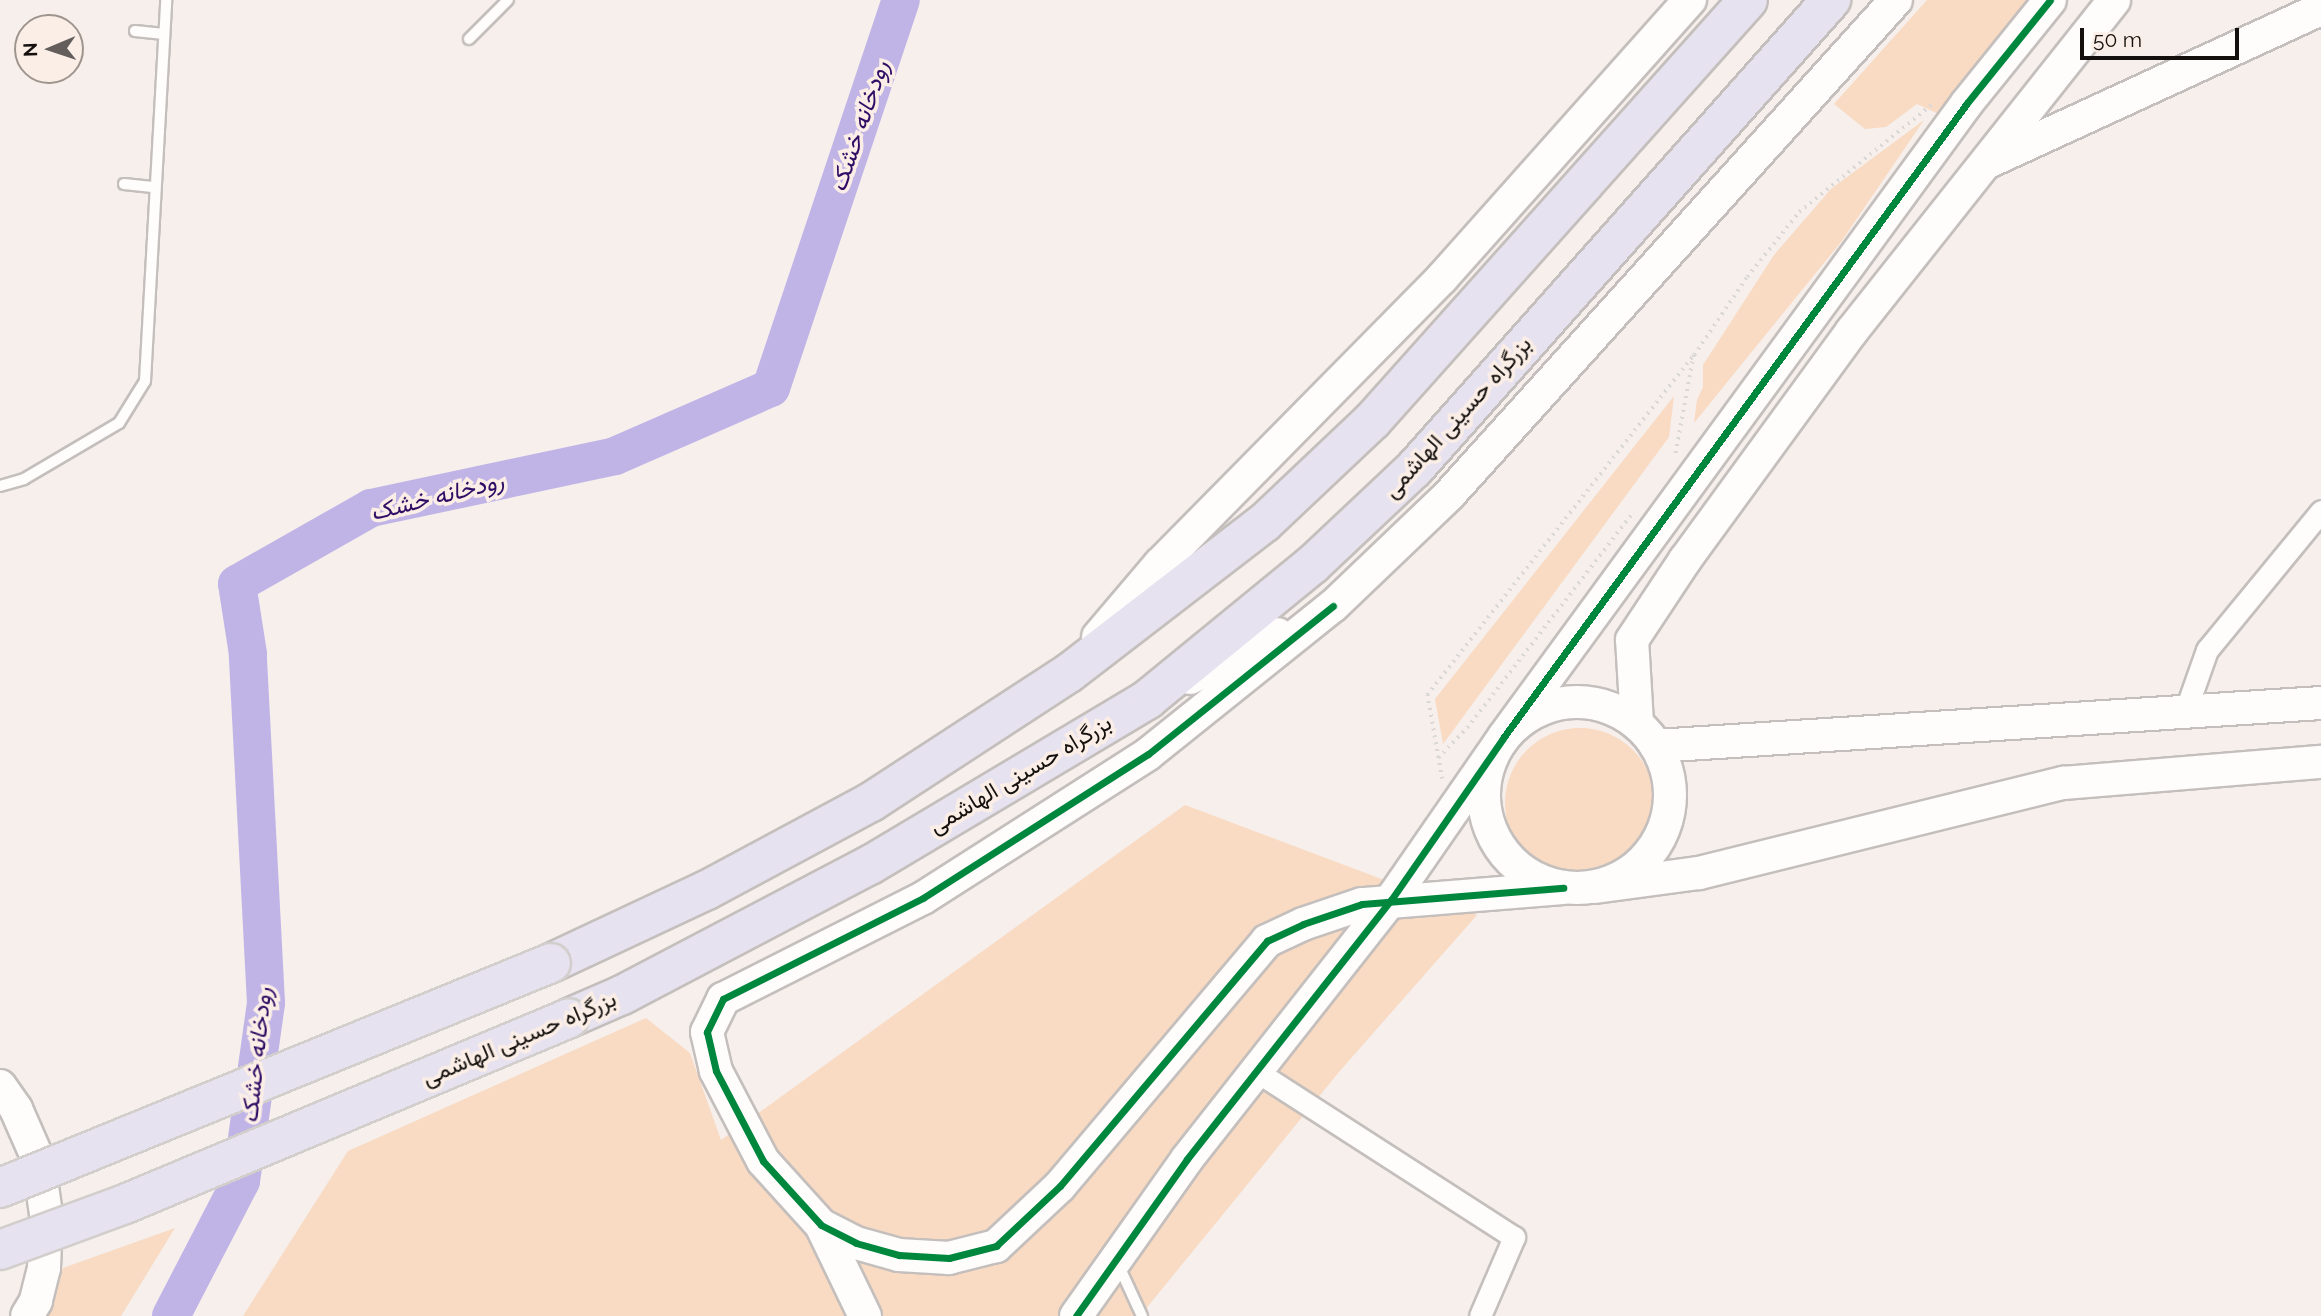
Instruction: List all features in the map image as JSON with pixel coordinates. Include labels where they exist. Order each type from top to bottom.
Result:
[{"type":"highway","points":[[0,1188],[551,963],[707,890],[871,802],[1069,673],[1264,523],[1372,421],[1748,0]]},
{"type":"highway","name":"بزرگراه حسینی الهاشمی","points":[[0,1250],[125,1204],[622,995],[870,865],[1092,729],[1148,699],[1312,565],[1414,469],[1830,0]]},
{"type":"street","points":[[1069,673],[1160,564],[1442,278],[1690,0]]},
{"type":"street","points":[[865,1316],[821,1225],[762,1161],[716,1071],[706,1032],[723,999],[923,898],[1148,754],[1333,606],[1449,495],[1896,0]]},
{"type":"street","points":[[1076,1316],[1188,1158],[1391,900],[1503,738],[1643,523],[1967,103],[2050,0]]},
{"type":"street","points":[[1595,887],[1625,876],[1647,856],[1663,831],[1670,802],[1668,773],[1647,734],[1632,640],[1685,560],[1852,331],[2114,0]]},
{"type":"street","points":[[1984,164],[2321,9]]},
{"type":"street","points":[[2185,712],[2207,650],[2321,512]]},
{"type":"street","points":[[1643,523],[1685,560]]},
{"type":"street","points":[[1148,699],[1333,606]]},
{"type":"street","points":[[1563,888],[1533,878],[1508,858],[1490,830],[1483,802],[1488,767],[1503,738],[1526,716],[1553,705],[1592,704],[1612,708],[1647,734],[2185,712],[2321,703]]},
{"type":"street","points":[[821,1225],[856,1242],[899,1255],[949,1258],[996,1246],[1060,1186],[1267,941],[1328,914],[1391,900],[1595,887],[1699,873],[2064,782],[2321,762]]},
{"type":"street","points":[[1256,1071],[1514,1237],[1480,1316]]},
{"type":"street","points":[[0,1086],[16,1109],[38,1159],[46,1214],[44,1268],[36,1300],[27,1316]]},
{"type":"lane","points":[[0,486],[23,479],[119,423],[145,381],[166,0]]},
{"type":"lane","points":[[469,39],[508,0]]},
{"type":"lane","points":[[135,31],[164,34]]},
{"type":"lane","points":[[124,184],[155,187]]},
{"type":"lane","points":[[1116,1259],[1142,1316]]},
{"type":"path","points":[[1449,816],[1427,695],[1693,355],[1746,277],[1799,212],[1940,95]]},
{"type":"path","points":[[1667,468],[1675,457],[1693,355]]},
{"type":"path","points":[[1438,758],[1467,729],[1643,523]]},
{"type":"shaded area","points":[[1927,0],[2027,0],[1941,115],[1917,104],[1886,127],[1865,129],[1834,104]]},
{"type":"shaded area","points":[[1924,120],[1841,242],[1694,423],[1697,400],[1703,387],[1703,365],[1774,255],[1831,189]]},
{"type":"shaded area","points":[[1674,396],[1669,437],[1443,744],[1435,699]]},
{"type":"shaded area","points":[[1580,728],[1609,733],[1633,750],[1650,774],[1655,803],[1650,832],[1633,856],[1609,873],[1580,878],[1551,873],[1527,856],[1510,832],[1505,803],[1510,774],[1527,750],[1551,733]]},
{"type":"shaded area","points":[[1185,805],[1477,915],[1339,1072],[1140,1316],[243,1316],[348,1151],[646,1018],[690,1053],[721,1140]]},
{"type":"shaded area","points":[[175,1228],[121,1316],[48,1316],[63,1268]]},
{"type":"waterway","name":"رودخانه خشک","points":[[171,1316],[241,1181],[266,1003],[248,654],[237,584],[371,508],[615,456],[771,388],[901,0]]},
{"type":"cycle path","points":[[1076,1316],[1187,1159],[1391,900],[1503,738],[1967,103],[2050,0]]},
{"type":"cycle path","points":[[1333,606],[1148,754],[923,898],[723,999],[707,1032],[716,1071],[763,1161],[821,1225],[856,1243],[899,1255],[949,1258],[996,1246],[1060,1186],[1267,941],[1303,924],[1362,904],[1563,888]]}]
